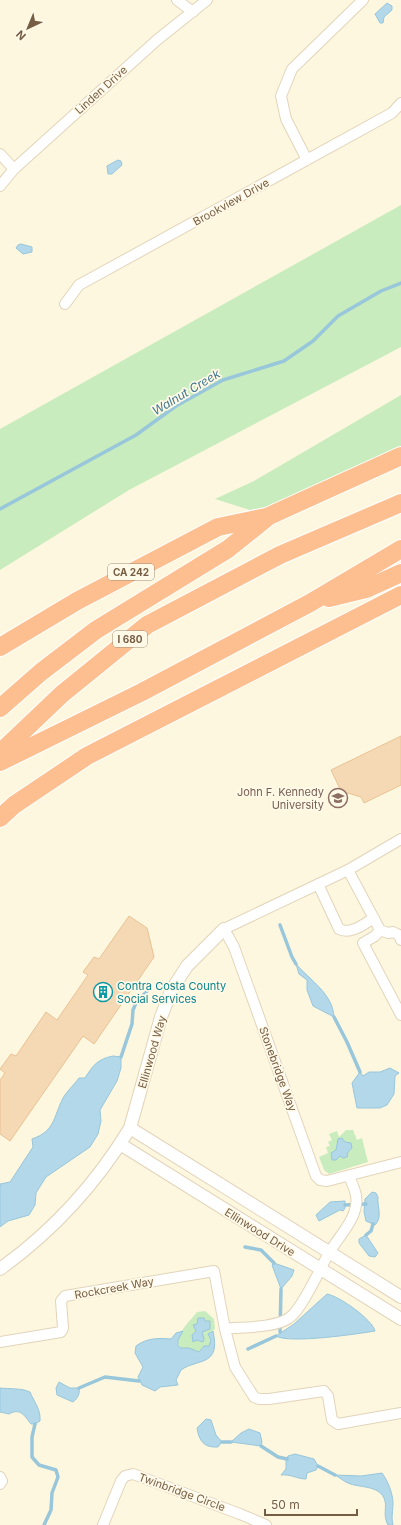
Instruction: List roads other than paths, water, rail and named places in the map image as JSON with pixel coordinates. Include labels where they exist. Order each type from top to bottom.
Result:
[{"type":"highway","name":"I 680","points":[[0,708],[41,672],[96,630],[228,549],[269,516],[401,456]]},
{"type":"highway","name":"I 680","points":[[0,753],[62,694],[147,625],[280,555],[401,502]]},
{"type":"highway","name":"CA 242","points":[[0,647],[77,601],[218,527],[269,516]]},
{"type":"highway","points":[[0,762],[142,692],[310,603],[401,549]]},
{"type":"highway","points":[[310,603],[366,589],[401,573]]},
{"type":"highway","points":[[0,818],[14,805],[87,756],[401,595]]},
{"type":"street","points":[[177,0],[193,12]]},
{"type":"street","name":"Linden Drive","points":[[0,186],[14,169],[156,40],[207,0]]},
{"type":"street","points":[[307,160],[286,120],[281,96],[292,69],[363,0]]},
{"type":"street","name":"Brookview Drive","points":[[65,304],[79,285],[392,113],[401,104]]},
{"type":"street","points":[[0,154],[14,169]]},
{"type":"street","name":"Ellinwood Way","points":[[0,1269],[29,1247],[64,1215],[98,1176],[130,1128],[161,1017],[171,991],[187,966],[224,929],[348,870],[401,839]]},
{"type":"street","points":[[348,870],[380,930],[388,933],[393,932],[399,935],[401,940]]},
{"type":"street","points":[[318,884],[339,929],[344,932],[350,931],[374,918]]},
{"type":"street","name":"Stonebridge Way","points":[[224,929],[234,947],[316,1176],[320,1180],[326,1181],[401,1162]]},
{"type":"street","points":[[380,930],[375,936],[363,942],[401,1015]]},
{"type":"street","name":"Ellinwood Drive","points":[[130,1128],[401,1297]]},
{"type":"street","name":"Ellinwood Drive","points":[[120,1144],[320,1270],[401,1319]]},
{"type":"street","points":[[350,1176],[357,1196],[356,1207],[352,1217],[329,1253],[306,1296],[294,1312],[289,1318],[276,1324],[225,1329],[235,1367],[254,1397],[259,1399],[324,1390],[328,1396],[332,1420],[338,1424],[401,1413]]},
{"type":"street","name":"Rockcreek Way","points":[[0,1342],[61,1332],[63,1328],[61,1301],[65,1296],[214,1271],[225,1329]]},
{"type":"street","name":"Twinbridge Circle","points":[[103,1525],[121,1481],[125,1476],[132,1474],[266,1525]]},
{"type":"street","points":[[0,1477],[2,1481],[0,1484]]},
{"type":"water","points":[[387,3],[392,6],[392,10],[384,17],[383,23],[380,23],[375,14]]},
{"type":"water","points":[[118,160],[121,161],[122,165],[112,174],[108,174],[107,166]]},
{"type":"water","points":[[21,244],[32,247],[32,252],[23,254],[16,248]]},
{"type":"water","points":[[296,964],[325,994],[330,1001],[334,1017],[313,1006],[307,990],[307,980],[299,974]]},
{"type":"water","points":[[113,1056],[121,1057],[121,1068],[117,1081],[100,1110],[101,1121],[98,1134],[90,1147],[46,1177],[36,1193],[35,1205],[29,1215],[8,1221],[0,1227],[0,1184],[10,1182],[33,1147],[32,1139],[40,1136],[49,1128],[66,1093],[79,1078],[85,1078],[96,1063]]},
{"type":"water","points":[[390,1068],[399,1073],[395,1076],[394,1094],[387,1105],[380,1108],[357,1108],[352,1083],[360,1072],[363,1076],[369,1072],[380,1072]]},
{"type":"water","points":[[342,1138],[345,1142],[351,1143],[352,1148],[348,1152],[347,1157],[343,1158],[340,1156],[336,1160],[332,1160],[331,1153],[336,1150],[338,1139]]},
{"type":"water","points":[[372,1192],[376,1193],[378,1197],[379,1219],[375,1225],[366,1221],[364,1212],[365,1199]]},
{"type":"water","points":[[345,1201],[345,1208],[343,1211],[340,1210],[319,1221],[316,1215],[330,1202]]},
{"type":"water","points":[[366,1235],[378,1253],[375,1257],[369,1256],[359,1243],[359,1239]]},
{"type":"water","points":[[274,1263],[294,1270],[292,1276],[281,1289],[272,1265]]},
{"type":"water","points":[[327,1294],[347,1303],[368,1320],[375,1331],[308,1339],[283,1338],[276,1336],[294,1324]]},
{"type":"water","points":[[198,1318],[204,1318],[205,1321],[210,1321],[210,1329],[202,1332],[204,1339],[203,1342],[197,1340],[193,1342],[192,1335],[196,1331],[193,1325],[197,1324]]},
{"type":"water","points":[[183,1331],[178,1340],[178,1346],[199,1352],[204,1346],[209,1346],[211,1340],[208,1334],[213,1331],[215,1343],[214,1351],[211,1356],[206,1360],[181,1370],[176,1380],[178,1385],[160,1387],[155,1391],[142,1385],[138,1377],[143,1367],[135,1353],[136,1346],[144,1341],[152,1339],[171,1339],[176,1333]]},
{"type":"water","points":[[59,1382],[70,1388],[79,1388],[78,1396],[73,1402],[57,1395],[56,1388]]},
{"type":"water","points":[[0,1388],[19,1389],[30,1392],[38,1409],[40,1421],[35,1424],[31,1424],[20,1412],[13,1412],[9,1414],[0,1412]]},
{"type":"water","points":[[206,1419],[211,1420],[216,1435],[222,1442],[218,1447],[206,1445],[199,1437],[197,1428]]},
{"type":"water","points":[[249,1429],[260,1433],[262,1442],[261,1446],[231,1442],[241,1433]]},
{"type":"water","points":[[295,1454],[314,1459],[318,1466],[316,1470],[307,1473],[306,1479],[281,1475],[286,1469],[286,1461],[288,1456]]},
{"type":"water","points":[[382,1473],[392,1496],[393,1525],[388,1525],[386,1521],[385,1501],[381,1494],[373,1489],[352,1485],[335,1475],[361,1476]]},
{"type":"waterway","name":"Walnut Creek","points":[[0,509],[136,435],[176,406],[223,380],[284,361],[313,341],[338,316],[381,291],[401,283]]},
{"type":"waterway","points":[[280,925],[296,964]]},
{"type":"waterway","points":[[121,1057],[132,1024],[133,1010],[136,1003],[149,989]]},
{"type":"waterway","points":[[334,1017],[360,1072]]},
{"type":"waterway","points":[[345,1205],[366,1204]]},
{"type":"waterway","points":[[366,1235],[371,1231],[373,1224]]},
{"type":"waterway","points":[[245,1247],[261,1250],[274,1263]]},
{"type":"waterway","points":[[280,1332],[281,1289]]},
{"type":"waterway","points":[[248,1349],[276,1336]]},
{"type":"waterway","points":[[79,1388],[105,1377],[139,1381]]},
{"type":"waterway","points":[[35,1424],[32,1437],[32,1457],[39,1465],[56,1470],[58,1477],[52,1493],[51,1510],[44,1525]]},
{"type":"waterway","points":[[222,1442],[231,1442]]},
{"type":"waterway","points":[[261,1446],[278,1457],[287,1459]]},
{"type":"waterway","points":[[318,1466],[335,1475]]},
{"type":"place","name":"John F. Kennedy University","points":[[338,798]]},
{"type":"place","name":"Contra Costa County Social Services","points":[[103,992]]}]
